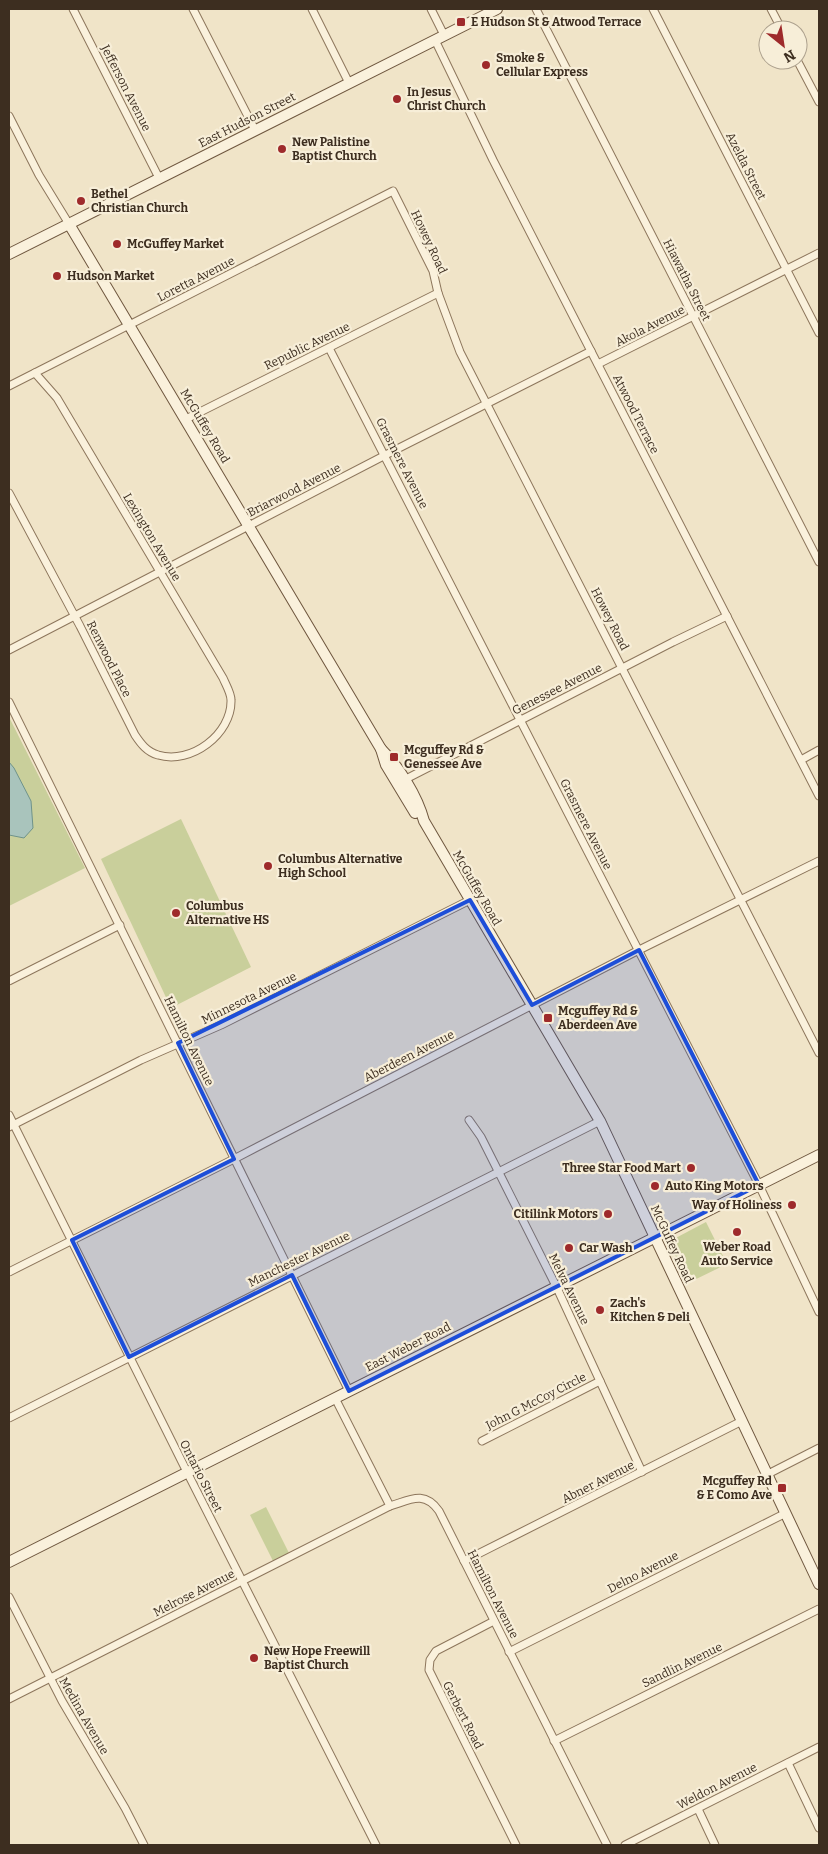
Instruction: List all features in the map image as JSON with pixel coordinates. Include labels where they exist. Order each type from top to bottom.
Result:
[{"type":"street","name":"Jefferson Avenue","points":[[73,9],[159,178]]},
{"type":"street","points":[[193,9],[255,130]]},
{"type":"street","points":[[312,9],[349,83]]},
{"type":"street","name":"Atwood Terrace","points":[[431,9],[440,37],[493,160],[819,796]]},
{"type":"street","name":"East Hudson Street","points":[[9,254],[496,9]]},
{"type":"street","name":"Hiawatha Street","points":[[536,9],[819,562]]},
{"type":"street","name":"Azelda Street","points":[[653,9],[819,333]]},
{"type":"street","points":[[803,70],[819,102]]},
{"type":"street","name":"McGuffey Road","points":[[9,116],[39,175],[381,749],[392,760],[400,782],[421,810],[424,821],[600,1121],[819,1584]]},
{"type":"street","name":"Howey Road","points":[[393,191],[433,271],[438,293],[460,352],[819,1053]]},
{"type":"street","name":"Loretta Avenue","points":[[9,386],[393,191]]},
{"type":"street","name":"Akola Avenue","points":[[598,364],[819,253]]},
{"type":"street","name":"Republic Avenue","points":[[186,419],[438,293]]},
{"type":"street","name":"Grasmere Avenue","points":[[329,348],[759,1185],[819,1312]]},
{"type":"street","name":"Briarwood Avenue","points":[[9,650],[385,455],[591,351]]},
{"type":"street","name":"Lexington Avenue","points":[[35,373],[57,398],[223,678],[231,699],[228,721]]},
{"type":"street","name":"Renwood Place","points":[[9,493],[135,735],[149,751],[169,757],[187,754],[201,748],[217,737],[228,721]]},
{"type":"street","name":"Genessee Avenue","points":[[400,782],[727,616]]},
{"type":"street","name":"Hamilton Avenue","points":[[9,702],[349,1391]]},
{"type":"street","points":[[800,760],[819,750]]},
{"type":"street","name":"Aberdeen Avenue","points":[[9,1272],[234,1159],[639,950],[819,861]]},
{"type":"street","name":"Minnesota Avenue","points":[[11,1126],[178,1043],[237,1017],[470,900]]},
{"type":"street","points":[[9,981],[120,926]]},
{"type":"street","name":"Ontario Street","points":[[9,1115],[11,1126],[72,1240],[242,1582],[376,1845]]},
{"type":"street","name":"Melva Avenue","points":[[469,1120],[481,1137],[556,1287],[642,1472]]},
{"type":"street","name":"Manchester Avenue","points":[[9,1418],[600,1121]]},
{"type":"street","name":"East Weber Road","points":[[9,1562],[819,1155]]},
{"type":"street","name":"John G McCoy Circle","points":[[482,1441],[600,1381]]},
{"type":"street","points":[[334,1398],[390,1506]]},
{"type":"street","name":"Abner Avenue","points":[[464,1561],[742,1421]]},
{"type":"street","points":[[768,1474],[819,1448]]},
{"type":"street","name":"Hamilton Avenue","points":[[390,1506],[417,1497],[426,1498],[433,1503],[607,1845]]},
{"type":"street","name":"Melrose Avenue","points":[[9,1699],[390,1506]]},
{"type":"street","name":"Delno Avenue","points":[[509,1652],[786,1513]]},
{"type":"street","name":"Medina Avenue","points":[[9,1597],[50,1678],[125,1808],[144,1845]]},
{"type":"street","name":"Sandlin Avenue","points":[[554,1741],[819,1609]]},
{"type":"street","name":"Gerbert Road","points":[[494,1621],[436,1651],[430,1660],[429,1670],[516,1845]]},
{"type":"street","name":"Weldon Avenue","points":[[625,1845],[819,1747]]},
{"type":"street","points":[[788,1763],[819,1828]]},
{"type":"street","points":[[698,1809],[715,1845]]},
{"type":"highlighted area","points":[[470,900],[532,1005],[639,950],[759,1185],[349,1391],[292,1275],[129,1357],[72,1240],[234,1159],[178,1043]]},
{"type":"green space","points":[[9,717],[85,868],[9,906]]},
{"type":"green space","name":"Columbus Alternative HS","points":[[181,819],[251,967],[171,1008],[101,859]]},
{"type":"green space","points":[[706,1222],[727,1264],[688,1283],[669,1243]]},
{"type":"green space","points":[[266,1507],[289,1553],[273,1561],[250,1515]]},
{"type":"water","points":[[9,762],[31,801],[33,828],[24,838],[9,835]]},
{"type":"place","name":"E Hudson St & Atwood Terrace","points":[[461,22]]},
{"type":"place","name":"Smoke & Cellular Express","points":[[486,65]]},
{"type":"place","name":"In Jesus Christ Church","points":[[397,99]]},
{"type":"place","name":"New Palistine Baptist Church","points":[[282,149]]},
{"type":"place","name":"Bethel Christian Church","points":[[81,201]]},
{"type":"place","name":"McGuffey Market","points":[[117,244]]},
{"type":"place","name":"Hudson Market","points":[[57,276]]},
{"type":"place","name":"Mcguffey Rd & Genessee Ave","points":[[394,757]]},
{"type":"place","name":"Columbus Alternative High School","points":[[268,866]]},
{"type":"place","name":"Columbus Alternative HS","points":[[176,913]]},
{"type":"place","name":"Mcguffey Rd & Aberdeen Ave","points":[[548,1018]]},
{"type":"place","name":"Three Star Food Mart","points":[[691,1168]]},
{"type":"place","name":"Auto King Motors","points":[[655,1186]]},
{"type":"place","name":"Way of Holiness","points":[[792,1205]]},
{"type":"place","name":"Citilink Motors","points":[[608,1214]]},
{"type":"place","name":"Weber Road Auto Service","points":[[737,1232]]},
{"type":"place","name":"Car Wash","points":[[569,1248]]},
{"type":"place","name":"Zach's Kitchen & Deli","points":[[600,1310]]},
{"type":"place","name":"Mcguffey Rd & E Como Ave","points":[[782,1488]]},
{"type":"place","name":"New Hope Freewill Baptist Church","points":[[254,1658]]}]
